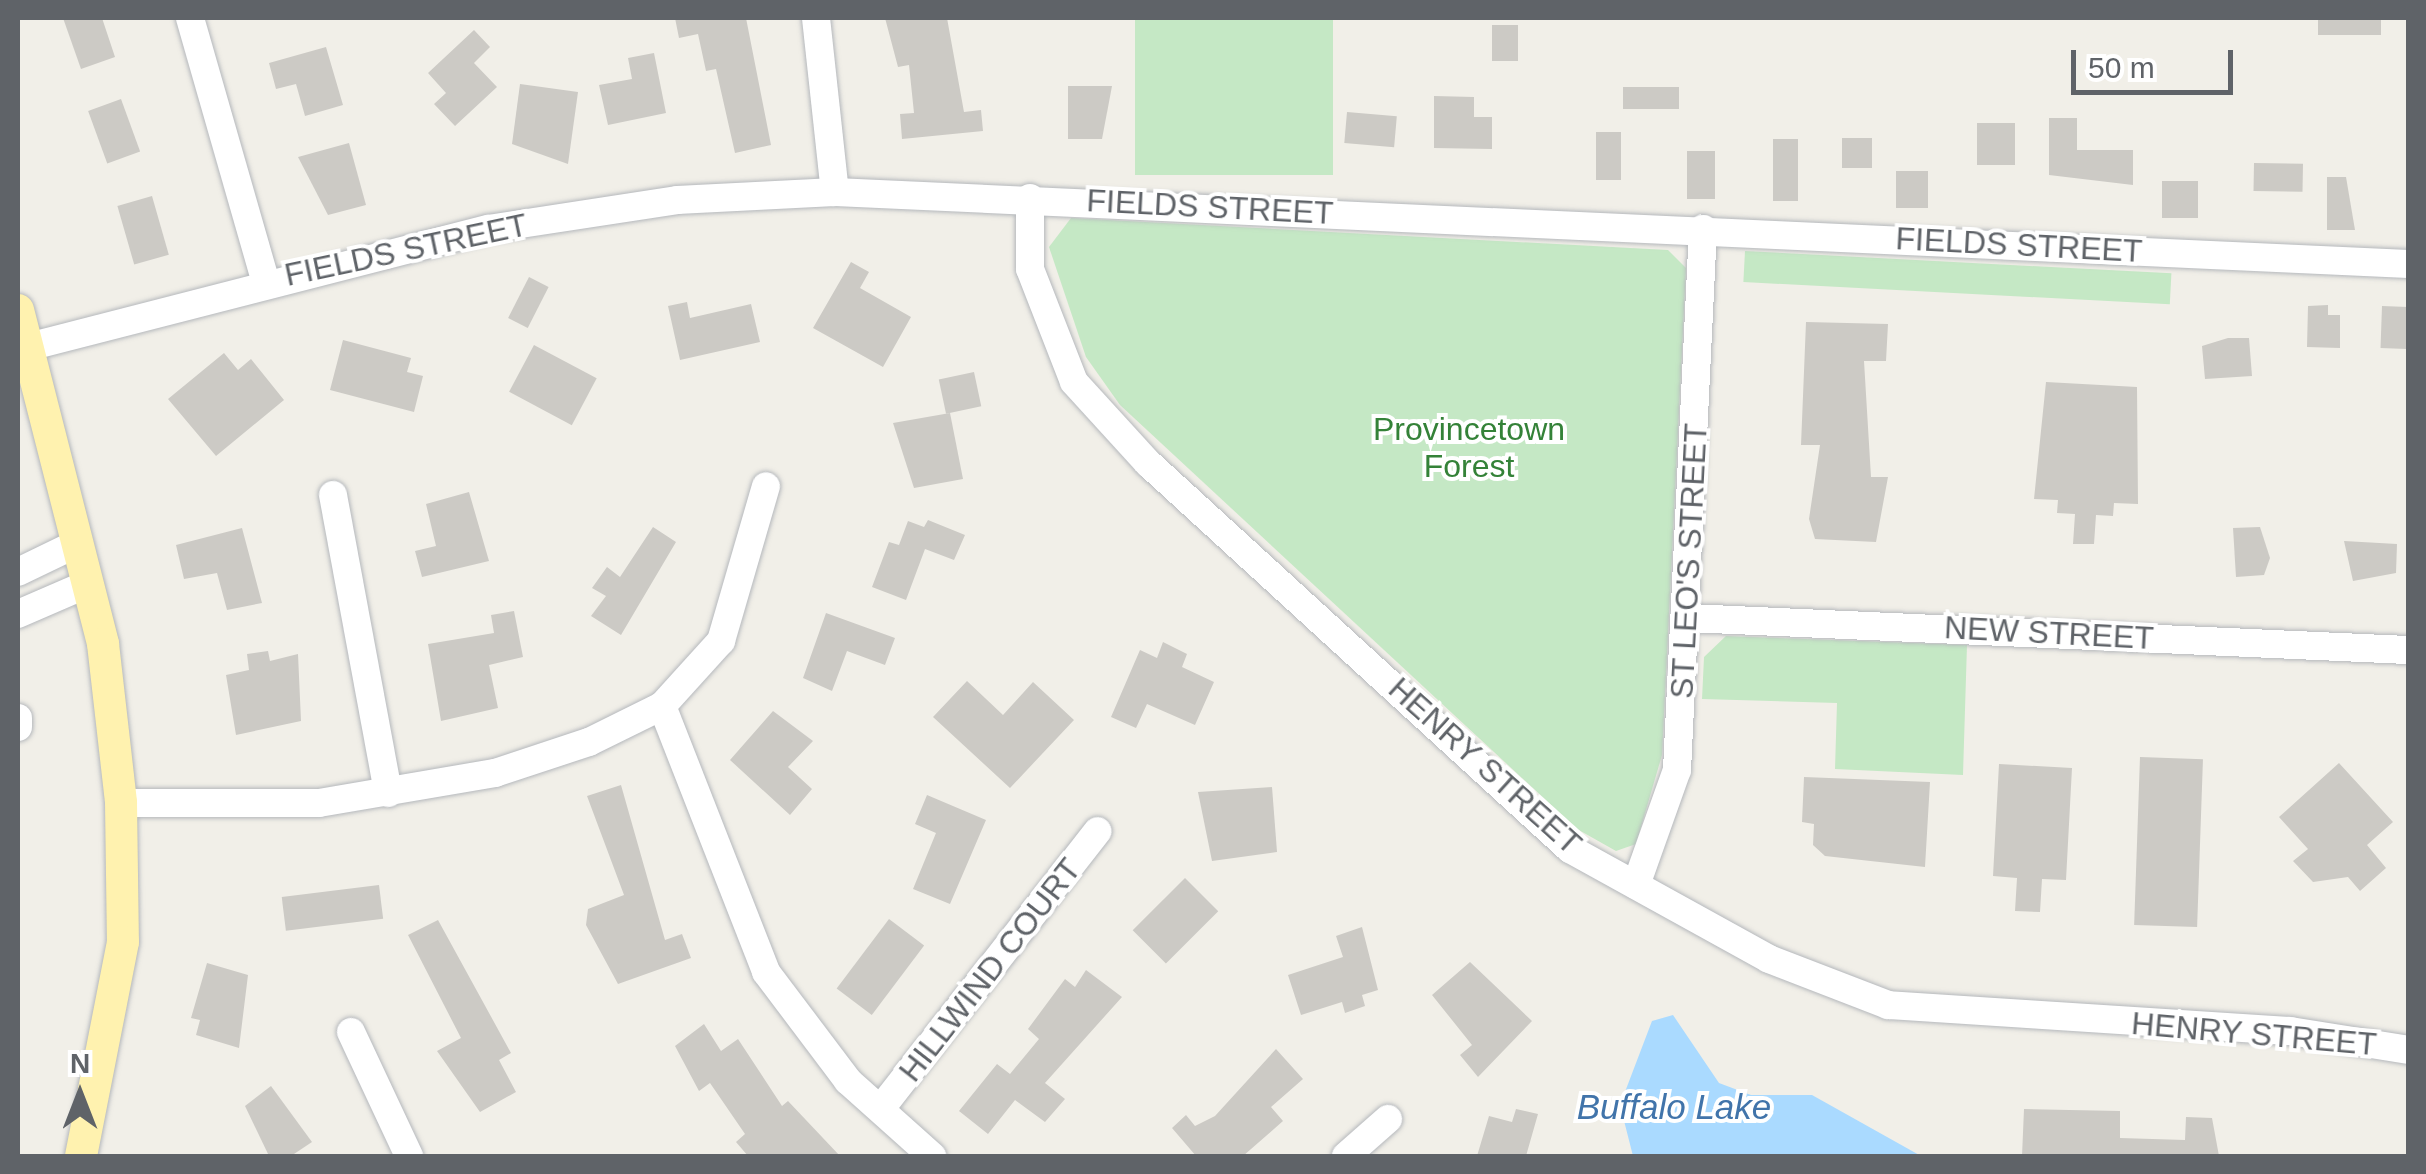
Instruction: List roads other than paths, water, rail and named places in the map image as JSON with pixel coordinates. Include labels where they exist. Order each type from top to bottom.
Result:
[{"type":"main road","points":[[18,310],[102,644],[121,802],[124,942],[82,1156]]},
{"type":"street","points":[[190,18],[265,280]]},
{"type":"street","points":[[816,18],[835,192]]},
{"type":"street","name":"FIELDS STREET","points":[[28,347],[265,280],[488,229],[677,200],[835,192],[2408,264]]},
{"type":"street","name":"HENRY STREET","points":[[1030,198],[1030,270],[1074,382],[1148,463],[1570,848],[1769,959],[1888,1005],[2290,1031],[2408,1050]]},
{"type":"street","name":"ST LEO'S STREET","points":[[1636,885],[1674,784],[1689,618],[1702,229]]},
{"type":"street","points":[[121,802],[319,803],[388,793],[496,773],[662,706],[721,641],[766,486]]},
{"type":"street","points":[[334,495],[388,793]]},
{"type":"street","points":[[18,572],[78,543]]},
{"type":"street","points":[[18,614],[85,584]]},
{"type":"street","name":"NEW STREET","points":[[1689,618],[2408,650]]},
{"type":"street","points":[[662,706],[766,972],[804,1032],[932,1156]]},
{"type":"street","points":[[18,718],[18,727]]},
{"type":"street","name":"HILLWIND COURT","points":[[882,1107],[1098,832]]},
{"type":"street","points":[[350,1032],[409,1156]]},
{"type":"street","points":[[1346,1156],[1388,1120]]},
{"type":"water","name":"Buffalo Lake","points":[[1673,1015],[1719,1083],[1751,1095],[1812,1095],[1921,1156],[1633,1156],[1620,1105],[1652,1021]]},
{"type":"park label","name":"Provincetown Forest","points":[[1469,448]]}]
